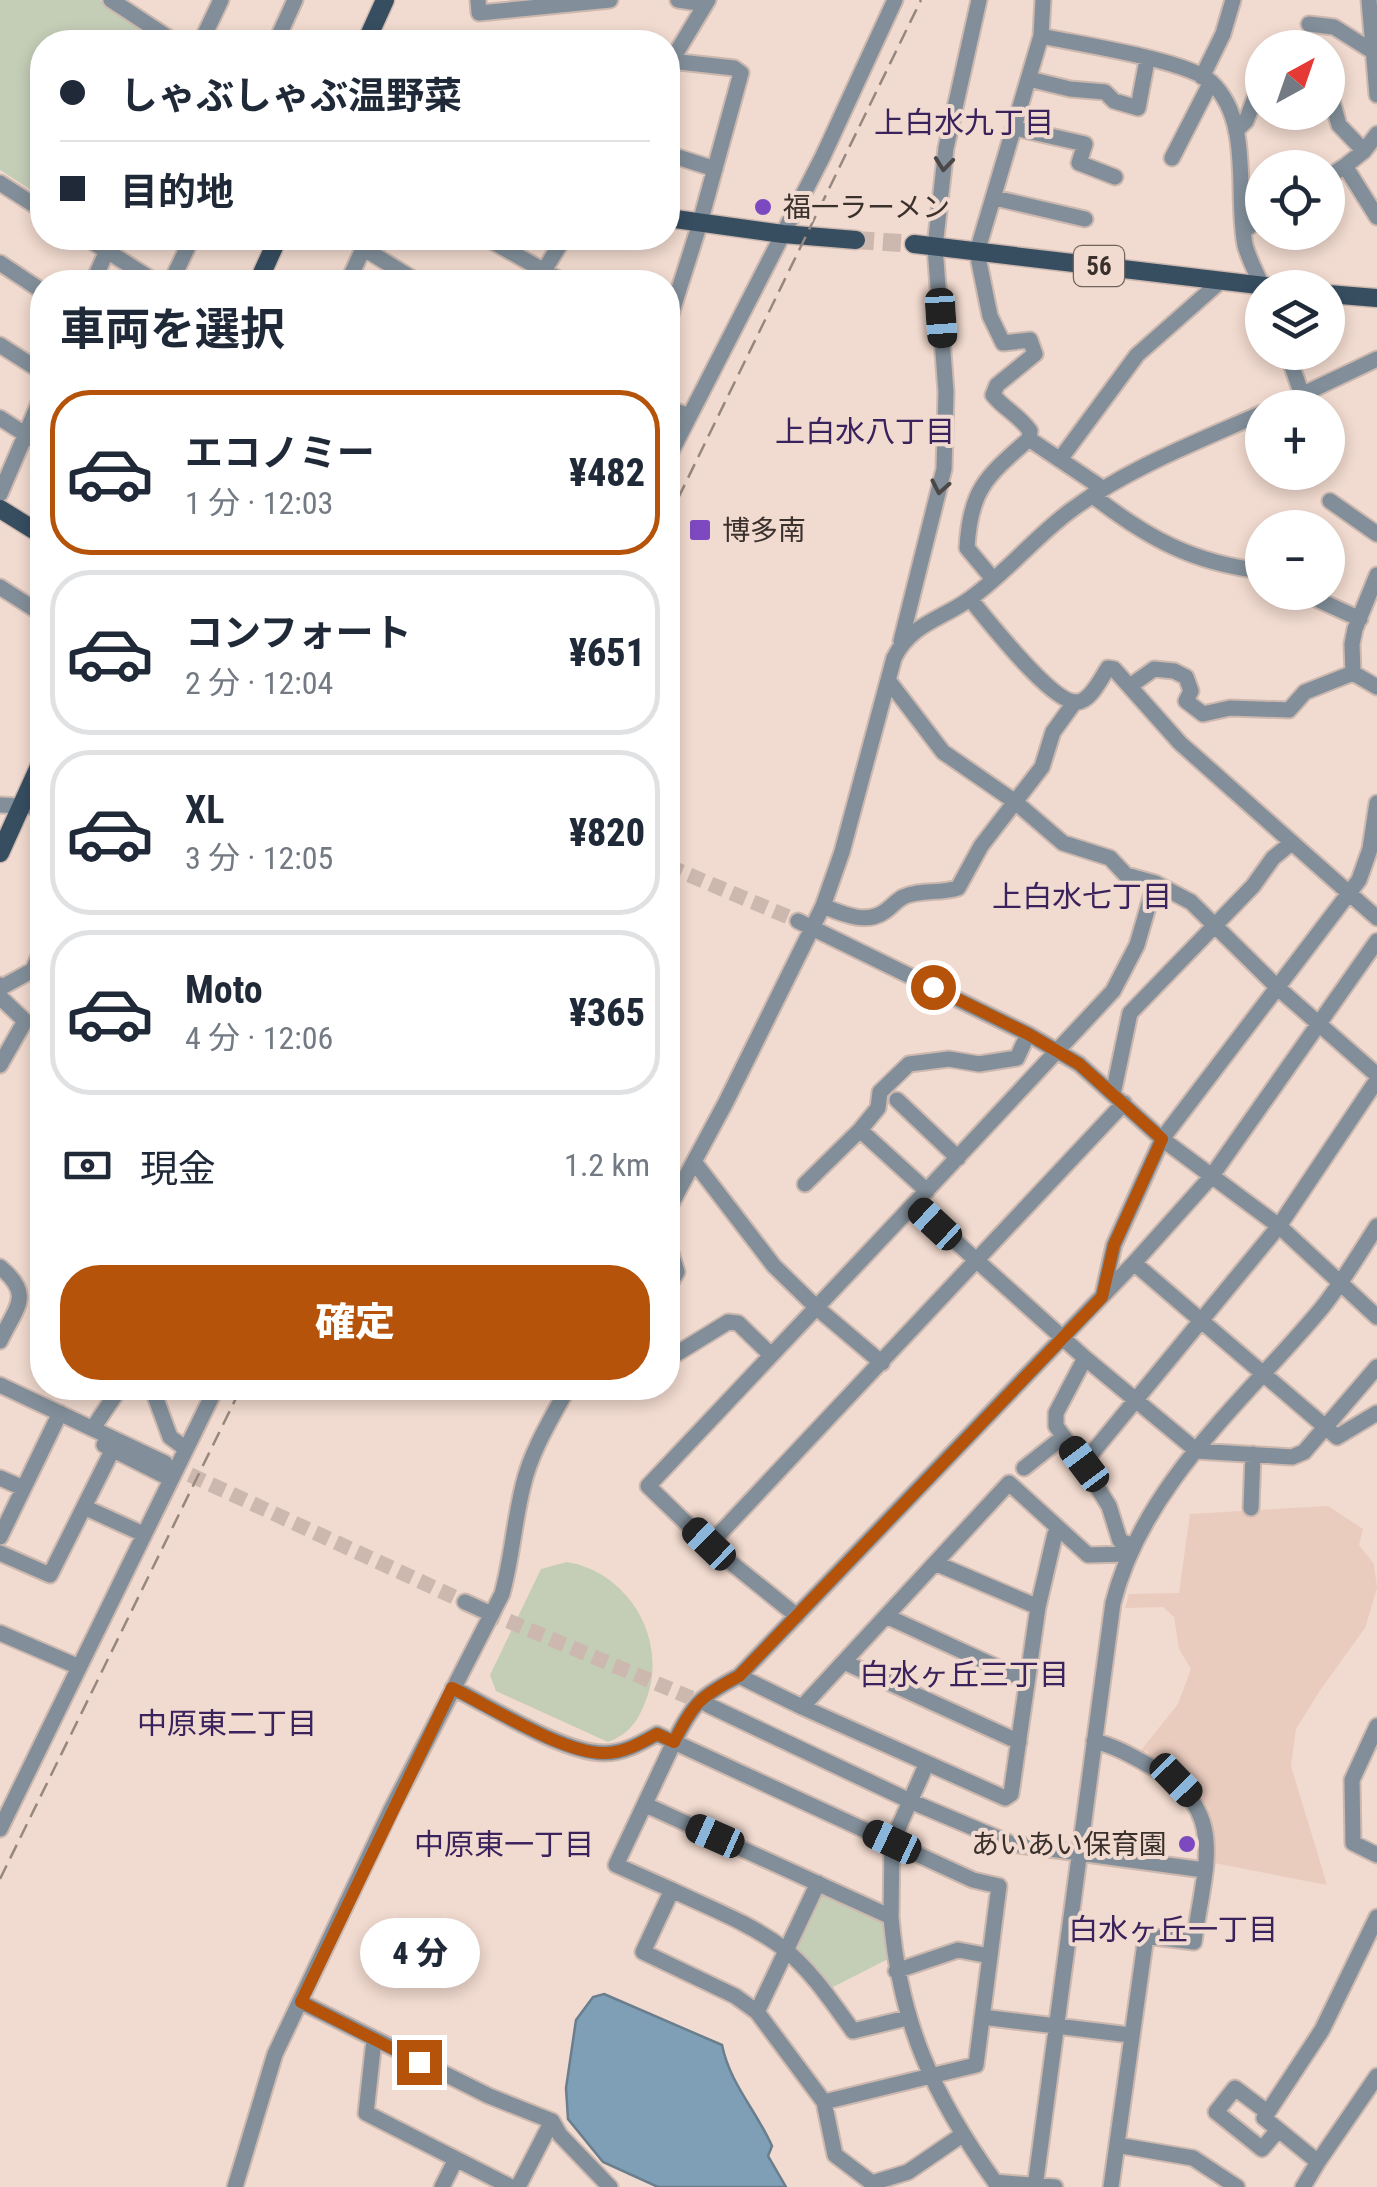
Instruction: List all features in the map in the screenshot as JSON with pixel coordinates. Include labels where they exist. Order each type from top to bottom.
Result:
[{"type":"main road","points":[[371,30],[385,0]]},
{"type":"main road","points":[[680,220],[856,240]]},
{"type":"main road","name":"56","points":[[914,244],[1245,283]]},
{"type":"main road","points":[[1345,295],[1377,298]]},
{"type":"main road","points":[[0,509],[30,528]]},
{"type":"main road","points":[[0,853],[30,788]]},
{"type":"street","points":[[112,0],[157,30]]},
{"type":"street","points":[[206,30],[220,0]]},
{"type":"street","points":[[281,30],[295,0]]},
{"type":"street","points":[[478,0],[479,13],[610,0]]},
{"type":"street","points":[[678,0],[707,2],[680,47]]},
{"type":"street","points":[[680,433],[783,234],[895,0]]},
{"type":"street","points":[[680,1188],[805,924],[823,906],[842,852],[937,504],[946,427],[935,246],[946,148],[979,0]]},
{"type":"street","points":[[993,579],[967,548],[974,506],[982,482],[1028,439],[1030,431],[1020,415],[1000,404],[993,394],[997,385],[1035,354],[1035,347],[1030,340],[1003,343],[990,316],[977,252],[1041,36],[1043,0]]},
{"type":"street","points":[[1172,158],[1206,80],[1232,0]]},
{"type":"street","points":[[1369,0],[1377,95]]},
{"type":"street","points":[[1310,24],[1334,28],[1372,52]]},
{"type":"street","points":[[1041,36],[1181,68],[1206,80],[1228,108],[1236,130],[1243,231],[1255,270]]},
{"type":"street","points":[[1029,79],[1105,92],[1114,101],[1138,108],[1147,60]]},
{"type":"street","points":[[680,66],[734,68],[741,73],[680,286]]},
{"type":"street","points":[[1236,130],[1245,121]]},
{"type":"street","points":[[1015,128],[1085,144],[1079,162],[1108,170]]},
{"type":"street","points":[[1345,130],[1364,151]]},
{"type":"street","points":[[1377,134],[1345,166],[1377,217]]},
{"type":"street","points":[[680,158],[715,169]]},
{"type":"street","points":[[0,182],[30,202]]},
{"type":"street","points":[[995,198],[1085,219]]},
{"type":"street","points":[[117,250],[141,270]]},
{"type":"street","points":[[375,250],[402,270]]},
{"type":"street","points":[[502,250],[529,270]]},
{"type":"street","points":[[0,264],[30,283]]},
{"type":"street","points":[[1061,458],[1137,355],[1222,280]]},
{"type":"street","points":[[0,345],[30,364]]},
{"type":"street","points":[[1312,390],[1377,359]]},
{"type":"street","points":[[680,413],[688,416]]},
{"type":"street","points":[[0,418],[30,437]]},
{"type":"street","points":[[900,645],[914,630],[970,599],[1066,513],[1097,492],[1245,420]]},
{"type":"street","points":[[0,494],[30,424]]},
{"type":"street","points":[[1028,439],[1061,458],[1152,539],[1245,570]]},
{"type":"street","points":[[1330,502],[1377,534]]},
{"type":"street","points":[[1353,673],[1352,644],[1377,575]]},
{"type":"street","points":[[0,587],[30,606]]},
{"type":"street","points":[[912,595],[934,617]]},
{"type":"street","points":[[970,599],[1021,660],[1062,698],[1074,703]]},
{"type":"street","points":[[1340,610],[1360,619]]},
{"type":"street","points":[[823,906],[866,918],[877,916],[903,897],[958,888],[981,846],[1042,767],[1053,732],[1074,703],[1089,695],[1108,668],[1130,686],[1180,743],[1377,918]]},
{"type":"street","points":[[1130,686],[1154,669],[1174,671],[1186,677],[1191,691],[1186,701],[1202,714],[1230,708],[1289,710],[1304,692],[1353,673]]},
{"type":"street","points":[[1353,673],[1377,688]]},
{"type":"street","points":[[888,680],[944,752],[1014,801],[1062,843],[1110,858],[1126,875],[1191,902],[1278,988],[1377,1077],[1280,1226],[1084,1464]]},
{"type":"street","points":[[1102,1297],[1114,1245],[1162,1139],[1349,893],[1366,865],[1377,803]]},
{"type":"street","points":[[0,805],[30,807]]},
{"type":"street","points":[[709,1544],[978,1262],[1118,1099],[1130,1013],[1290,844]]},
{"type":"street","points":[[797,1616],[709,1544],[648,1486],[1113,991],[1137,945],[1154,884]]},
{"type":"street","points":[[805,924],[1028,1034],[1079,1064],[1162,1139],[1280,1226],[1377,1317]]},
{"type":"street","points":[[906,2018],[853,2032],[824,1990],[787,1951],[764,1935],[616,1865],[691,1708],[704,1694],[739,1676],[1102,1297],[1211,1177],[1377,941]]},
{"type":"street","points":[[0,985],[30,971]]},
{"type":"street","points":[[0,998],[25,1021],[0,1064]]},
{"type":"street","points":[[805,1184],[860,1130],[878,1108],[880,1092],[908,1064],[949,1059],[979,1064],[1018,1058],[1028,1034]]},
{"type":"street","points":[[897,1100],[958,1158]]},
{"type":"street","points":[[860,1130],[927,1191]]},
{"type":"street","points":[[694,1163],[774,1266],[882,1363]]},
{"type":"street","points":[[914,1204],[1085,1358],[1197,1451],[1292,1457],[1304,1452],[1377,1367]]},
{"type":"street","points":[[1035,2186],[1113,1603],[1130,1550],[1150,1512],[1340,1284],[1377,1226]]},
{"type":"street","points":[[1134,1263],[1336,1437],[1377,1412]]},
{"type":"street","points":[[0,1267],[21,1289],[0,1341]]},
{"type":"street","points":[[680,1352],[728,1322],[738,1323],[771,1355]]},
{"type":"street","points":[[1085,1358],[1056,1412],[1056,1426],[1084,1464],[1109,1506],[1120,1540],[1130,1550]]},
{"type":"street","points":[[0,1384],[112,1449],[168,1471]]},
{"type":"street","points":[[93,1428],[112,1400]]},
{"type":"street","points":[[156,1400],[170,1437],[186,1449]]},
{"type":"street","points":[[0,1830],[143,1534],[168,1471],[186,1449],[210,1400]]},
{"type":"street","points":[[236,2187],[270,2068],[452,1688],[502,1594],[530,1462],[562,1400]]},
{"type":"street","points":[[58,1417],[93,1428],[168,1471]]},
{"type":"street","points":[[0,1537],[58,1417]]},
{"type":"street","points":[[1024,1468],[1063,1436]]},
{"type":"street","points":[[0,1553],[50,1575],[112,1449]]},
{"type":"street","points":[[1251,1508],[1253,1454]]},
{"type":"street","points":[[0,1478],[23,1488]]},
{"type":"street","points":[[802,1707],[1010,1483],[1088,1554],[1130,1550]]},
{"type":"street","points":[[84,1506],[143,1534]]},
{"type":"street","points":[[739,1676],[1004,1798],[1011,1794],[1038,1608],[1055,1534],[1061,1531]]},
{"type":"street","points":[[935,1564],[1038,1608]]},
{"type":"street","points":[[464,1602],[487,1612]]},
{"type":"street","points":[[886,1616],[1027,1680]]},
{"type":"street","points":[[0,1632],[79,1667]]},
{"type":"street","points":[[844,1662],[1018,1742]]},
{"type":"street","points":[[452,1688],[578,1750],[607,1754],[632,1748],[657,1734],[973,1880],[999,1886],[976,2065],[824,2102]]},
{"type":"street","points":[[708,1705],[910,1801],[1012,1844],[1204,1870]]},
{"type":"street","points":[[1377,1726],[1352,1780],[1353,1843],[1377,1854]]},
{"type":"street","points":[[1094,1742],[1111,1745],[1176,1780],[1202,1815],[1207,1836],[1194,1942],[1146,1936],[1111,2187]]},
{"type":"street","points":[[928,1764],[892,1842],[890,1917],[906,2018],[962,2135],[995,2182],[1055,2187]]},
{"type":"street","points":[[646,1806],[890,1917]]},
{"type":"street","points":[[757,2012],[818,1883]]},
{"type":"street","points":[[672,1890],[643,1952],[735,1996],[757,2012],[824,2102],[836,2155],[872,2185],[908,2172],[962,2135]]},
{"type":"street","points":[[1318,2162],[1264,2118],[1322,2030],[1377,1916]]},
{"type":"street","points":[[896,1971],[958,1950],[990,1956]]},
{"type":"street","points":[[301,2002],[489,2096],[552,2121],[560,2135],[610,2187]]},
{"type":"street","points":[[982,2016],[1130,2035]]},
{"type":"street","points":[[374,2040],[366,2113],[514,2187],[552,2121]]},
{"type":"street","points":[[1302,2187],[1377,2076]]},
{"type":"street","points":[[1267,2112],[1236,2088],[1216,2112],[1262,2149],[1278,2130]]},
{"type":"street","points":[[1362,2098],[1377,2109]]},
{"type":"street","points":[[1117,2145],[1192,2158],[1227,2184]]},
{"type":"street","points":[[442,2187],[456,2160]]},
{"type":"shaded area","points":[[1328,1506],[1363,1529],[1359,1545],[1374,1564],[1377,1588],[1365,1628],[1296,1729],[1291,1766],[1327,1885],[1209,1862],[1211,1834],[1207,1813],[1193,1792],[1153,1763],[1147,1751],[1138,1754],[1178,1704],[1191,1669],[1179,1649],[1174,1617],[1163,1607],[1125,1608],[1129,1594],[1179,1593],[1190,1514]]},
{"type":"green space","points":[[0,0],[100,0],[146,30],[30,30],[30,189],[0,170]]},
{"type":"green space","points":[[567,1562],[610,1580],[640,1615],[648,1636],[651,1682],[644,1705],[630,1728],[608,1742],[496,1691],[490,1675],[541,1569]]},
{"type":"green space","points":[[820,1890],[886,1921],[890,1958],[831,1988],[793,1947]]},
{"type":"water","points":[[604,1994],[722,2045],[737,2085],[772,2146],[768,2156],[786,2187],[658,2187],[603,2162],[568,2119],[566,2088],[576,2020],[593,1997]]},
{"type":"tunnel","points":[[856,240],[914,244]]},
{"type":"tunnel","points":[[680,871],[798,921]]},
{"type":"tunnel","points":[[169,1465],[465,1602]]},
{"type":"tunnel","points":[[487,1612],[708,1705]]},
{"type":"railway","points":[[680,494],[921,0]]},
{"type":"railway","points":[[0,1879],[235,1400]]},
{"type":"place","name":"福一ラーメン","points":[[763,207]]},
{"type":"place","name":"博多南","points":[[700,530]]},
{"type":"place","name":"あいあい保育園","points":[[1187,1844]]},
{"type":"district","name":"上白水九丁目","points":[[964,123]]},
{"type":"district","name":"上白水八丁目","points":[[865,432]]},
{"type":"district","name":"上白水七丁目","points":[[1082,897]]},
{"type":"district","name":"白水ヶ丘三丁目","points":[[964,1675]]},
{"type":"district","name":"中原東二丁目","points":[[227,1724]]},
{"type":"district","name":"中原東一丁目","points":[[504,1845]]},
{"type":"district","name":"白水ヶ丘一丁目","points":[[1173,1930]]},
{"type":"route","points":[[419,2062],[301,2002],[452,1688],[578,1750],[607,1754],[632,1748],[657,1734],[674,1742],[691,1708],[704,1694],[739,1676],[1102,1297],[1114,1245],[1162,1139],[1079,1064],[933,987]]}]
